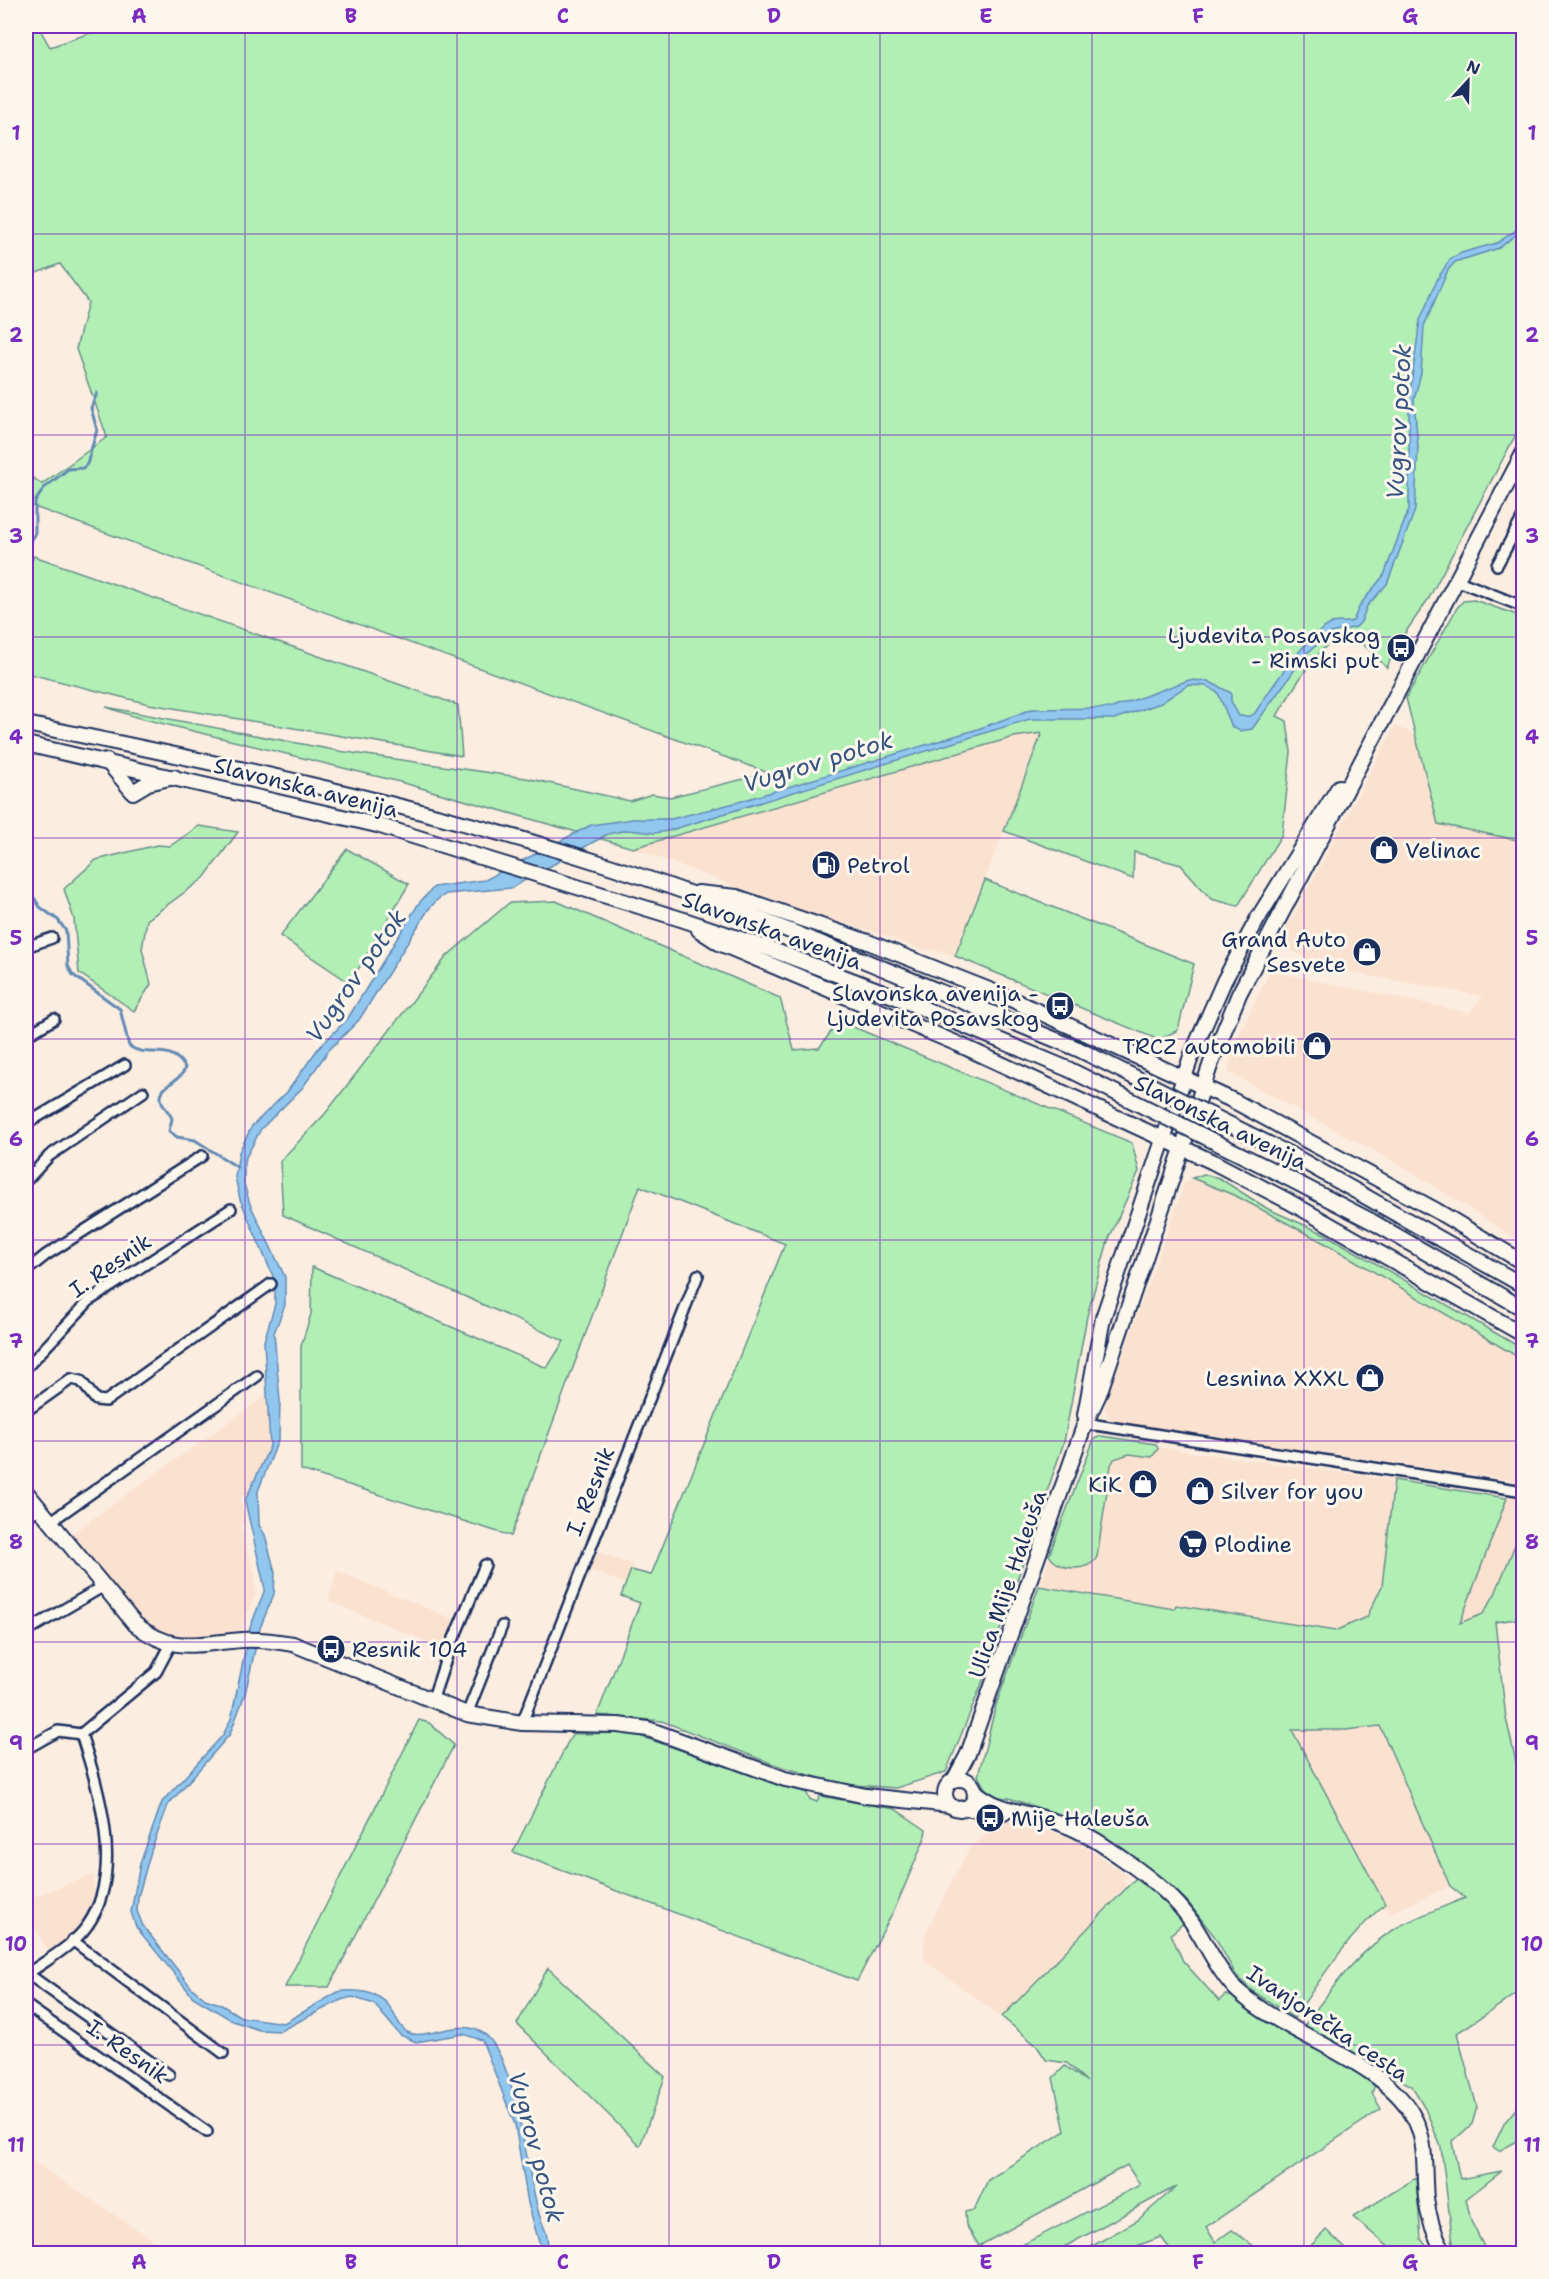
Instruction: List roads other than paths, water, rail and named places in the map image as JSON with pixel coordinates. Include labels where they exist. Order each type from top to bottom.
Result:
[{"type":"main road","points":[[1359,763],[1524,452]]},
{"type":"main road","name":"Slavonska avenija","points":[[26,724],[203,760],[379,801],[599,862],[687,893],[887,970],[1078,1049],[1299,1159],[1524,1286]]},
{"type":"main road","name":"Slavonska avenija","points":[[26,744],[377,825],[770,949],[896,997],[1068,1069],[1371,1221],[1524,1310]]},
{"type":"main road","points":[[107,761],[133,792],[148,783],[176,777]]},
{"type":"main road","name":"Ulica Mije Haleuša","points":[[1084,1426],[1099,1333],[1184,1078],[1224,981],[1258,918],[1333,795],[1359,763]]},
{"type":"main road","name":"Ulica Mije Haleuša","points":[[950,1784],[968,1755],[1084,1426],[1099,1394],[1203,1086],[1239,994],[1359,763]]},
{"type":"main road","points":[[687,893],[737,897],[868,942],[1002,995],[1203,1086],[1437,1211],[1524,1263]]},
{"type":"main road","points":[[684,920],[718,944],[958,1044],[1164,1139],[1288,1201],[1524,1335]]},
{"type":"main road","points":[[26,1492],[135,1624],[150,1635],[171,1644],[185,1646],[241,1640],[269,1640],[315,1651],[467,1714],[522,1723],[618,1725],[648,1729],[785,1779],[893,1800],[956,1807],[974,1800],[973,1788],[964,1779],[925,1797],[893,1800]]},
{"type":"main road","name":"Ulica Mije Haleuša","points":[[968,1755],[973,1788]]},
{"type":"main road","points":[[950,1784],[945,1798],[956,1807]]},
{"type":"main road","name":"Ivanjorečka cesta","points":[[973,1788],[992,1802],[1077,1830],[1130,1864],[1162,1889],[1184,1911],[1228,1980],[1240,1993],[1288,2026],[1367,2071],[1400,2097],[1420,2132],[1424,2150],[1428,2208],[1434,2230],[1445,2253]]},
{"type":"main road","name":"Ivanjorečka cesta","points":[[956,1807],[1028,1814]]},
{"type":"street","points":[[1497,565],[1524,515]]},
{"type":"street","points":[[1456,580],[1524,608]]},
{"type":"street","points":[[26,947],[52,938]]},
{"type":"street","points":[[26,1036],[54,1019]]},
{"type":"street","points":[[26,1124],[125,1065]]},
{"type":"street","points":[[26,1181],[49,1156],[142,1092]]},
{"type":"street","name":"I. Resnik","points":[[26,1271],[46,1255],[202,1156]]},
{"type":"street","name":"I. Resnik","points":[[26,1368],[90,1300],[231,1209]]},
{"type":"street","name":"I. Resnik","points":[[522,1723],[698,1275]]},
{"type":"street","points":[[26,1411],[71,1379],[81,1381],[96,1400],[106,1401],[271,1284]]},
{"type":"street","points":[[50,1522],[257,1376]]},
{"type":"street","points":[[1084,1426],[1096,1425],[1524,1491]]},
{"type":"street","points":[[26,1517],[39,1509]]},
{"type":"street","points":[[432,1701],[449,1650],[484,1565]]},
{"type":"street","points":[[30,1629],[104,1586]]},
{"type":"street","points":[[467,1714],[502,1626]]},
{"type":"street","points":[[26,1749],[58,1731],[81,1734],[156,1672],[171,1644]]},
{"type":"street","name":"I. Resnik","points":[[81,1734],[102,1799],[106,1882],[88,1924],[72,1940],[27,1974],[169,2075]]},
{"type":"street","points":[[72,1940],[223,2053]]},
{"type":"street","name":"I. Resnik","points":[[26,2005],[207,2132]]},
{"type":"water","points":[[1523,220],[1523,229],[1499,248],[1455,262],[1448,270],[1424,326],[1421,373],[1414,400],[1418,447],[1415,510],[1387,584],[1367,606],[1361,622],[1356,627],[1331,633],[1306,654],[1252,729],[1240,731],[1232,727],[1218,693],[1207,686],[1188,685],[1161,703],[1114,719],[1030,719],[668,831],[655,833],[627,830],[608,834],[511,888],[446,894],[428,910],[359,1020],[328,1051],[303,1087],[261,1129],[244,1161],[244,1184],[250,1204],[285,1277],[285,1305],[274,1333],[280,1401],[279,1438],[258,1491],[259,1525],[265,1535],[275,1572],[274,1594],[260,1628],[245,1694],[230,1734],[168,1805],[151,1851],[138,1897],[137,1911],[143,1926],[191,1987],[205,1999],[220,2004],[241,2017],[284,2023],[338,1992],[359,1991],[373,1994],[384,2001],[401,2027],[407,2032],[423,2034],[463,2027],[483,2033],[494,2045],[512,2089],[550,2253],[542,2253],[528,2203],[515,2125],[482,2040],[463,2034],[416,2042],[400,2035],[374,2004],[352,1997],[341,2000],[280,2031],[259,2030],[233,2021],[193,1997],[136,1927],[131,1912],[140,1864],[162,1802],[223,1735],[231,1719],[250,1628],[265,1589],[245,1501],[270,1446],[264,1341],[275,1304],[275,1281],[240,1199],[235,1177],[239,1152],[252,1126],[287,1092],[317,1050],[348,1018],[419,903],[434,887],[485,880],[591,825],[633,819],[671,819],[735,803],[978,729],[1032,709],[1112,708],[1189,680],[1208,681],[1231,693],[1231,701],[1239,716],[1251,716],[1310,639],[1331,624],[1353,621],[1360,605],[1384,575],[1409,509],[1409,400],[1420,320],[1438,278],[1450,259],[1461,253],[1497,243],[1516,230]]},
{"type":"waterway","points":[[26,550],[35,533],[35,502],[44,488],[68,469],[83,468],[87,464],[97,430],[91,408],[97,393]]},
{"type":"waterway","points":[[26,885],[40,907],[58,920],[66,931],[68,966],[73,975],[120,1009],[129,1046],[144,1052],[172,1055],[179,1059],[185,1067],[180,1076],[162,1091],[163,1104],[172,1119],[169,1131],[177,1137],[195,1140],[237,1167]]},
{"type":"place","name":"Ljudevita Posavskog - Rimski put","points":[[1401,648]]},
{"type":"place","name":"Velinac","points":[[1384,850]]},
{"type":"place","name":"Petrol","points":[[826,865]]},
{"type":"place","name":"Grand Auto Sesvete","points":[[1367,952]]},
{"type":"place","name":"Slavonska avenija - Ljudevita Posavskog","points":[[1060,1006]]},
{"type":"place","name":"TRCZ automobili","points":[[1317,1046]]},
{"type":"place","name":"Lesnina XXXL","points":[[1370,1378]]},
{"type":"place","name":"KiK","points":[[1143,1484]]},
{"type":"place","name":"Silver for you","points":[[1200,1491]]},
{"type":"place","name":"Plodine","points":[[1193,1544]]},
{"type":"place","name":"Resnik 104","points":[[331,1649]]},
{"type":"place","name":"Mije Haleuša","points":[[990,1818]]},
{"type":"water label","name":"Vugrov potok","points":[[1399,422]]},
{"type":"water label","name":"Vugrov potok","points":[[818,762]]},
{"type":"water label","name":"Vugrov potok","points":[[356,976]]},
{"type":"water label","name":"Vugrov potok","points":[[536,2147]]}]
